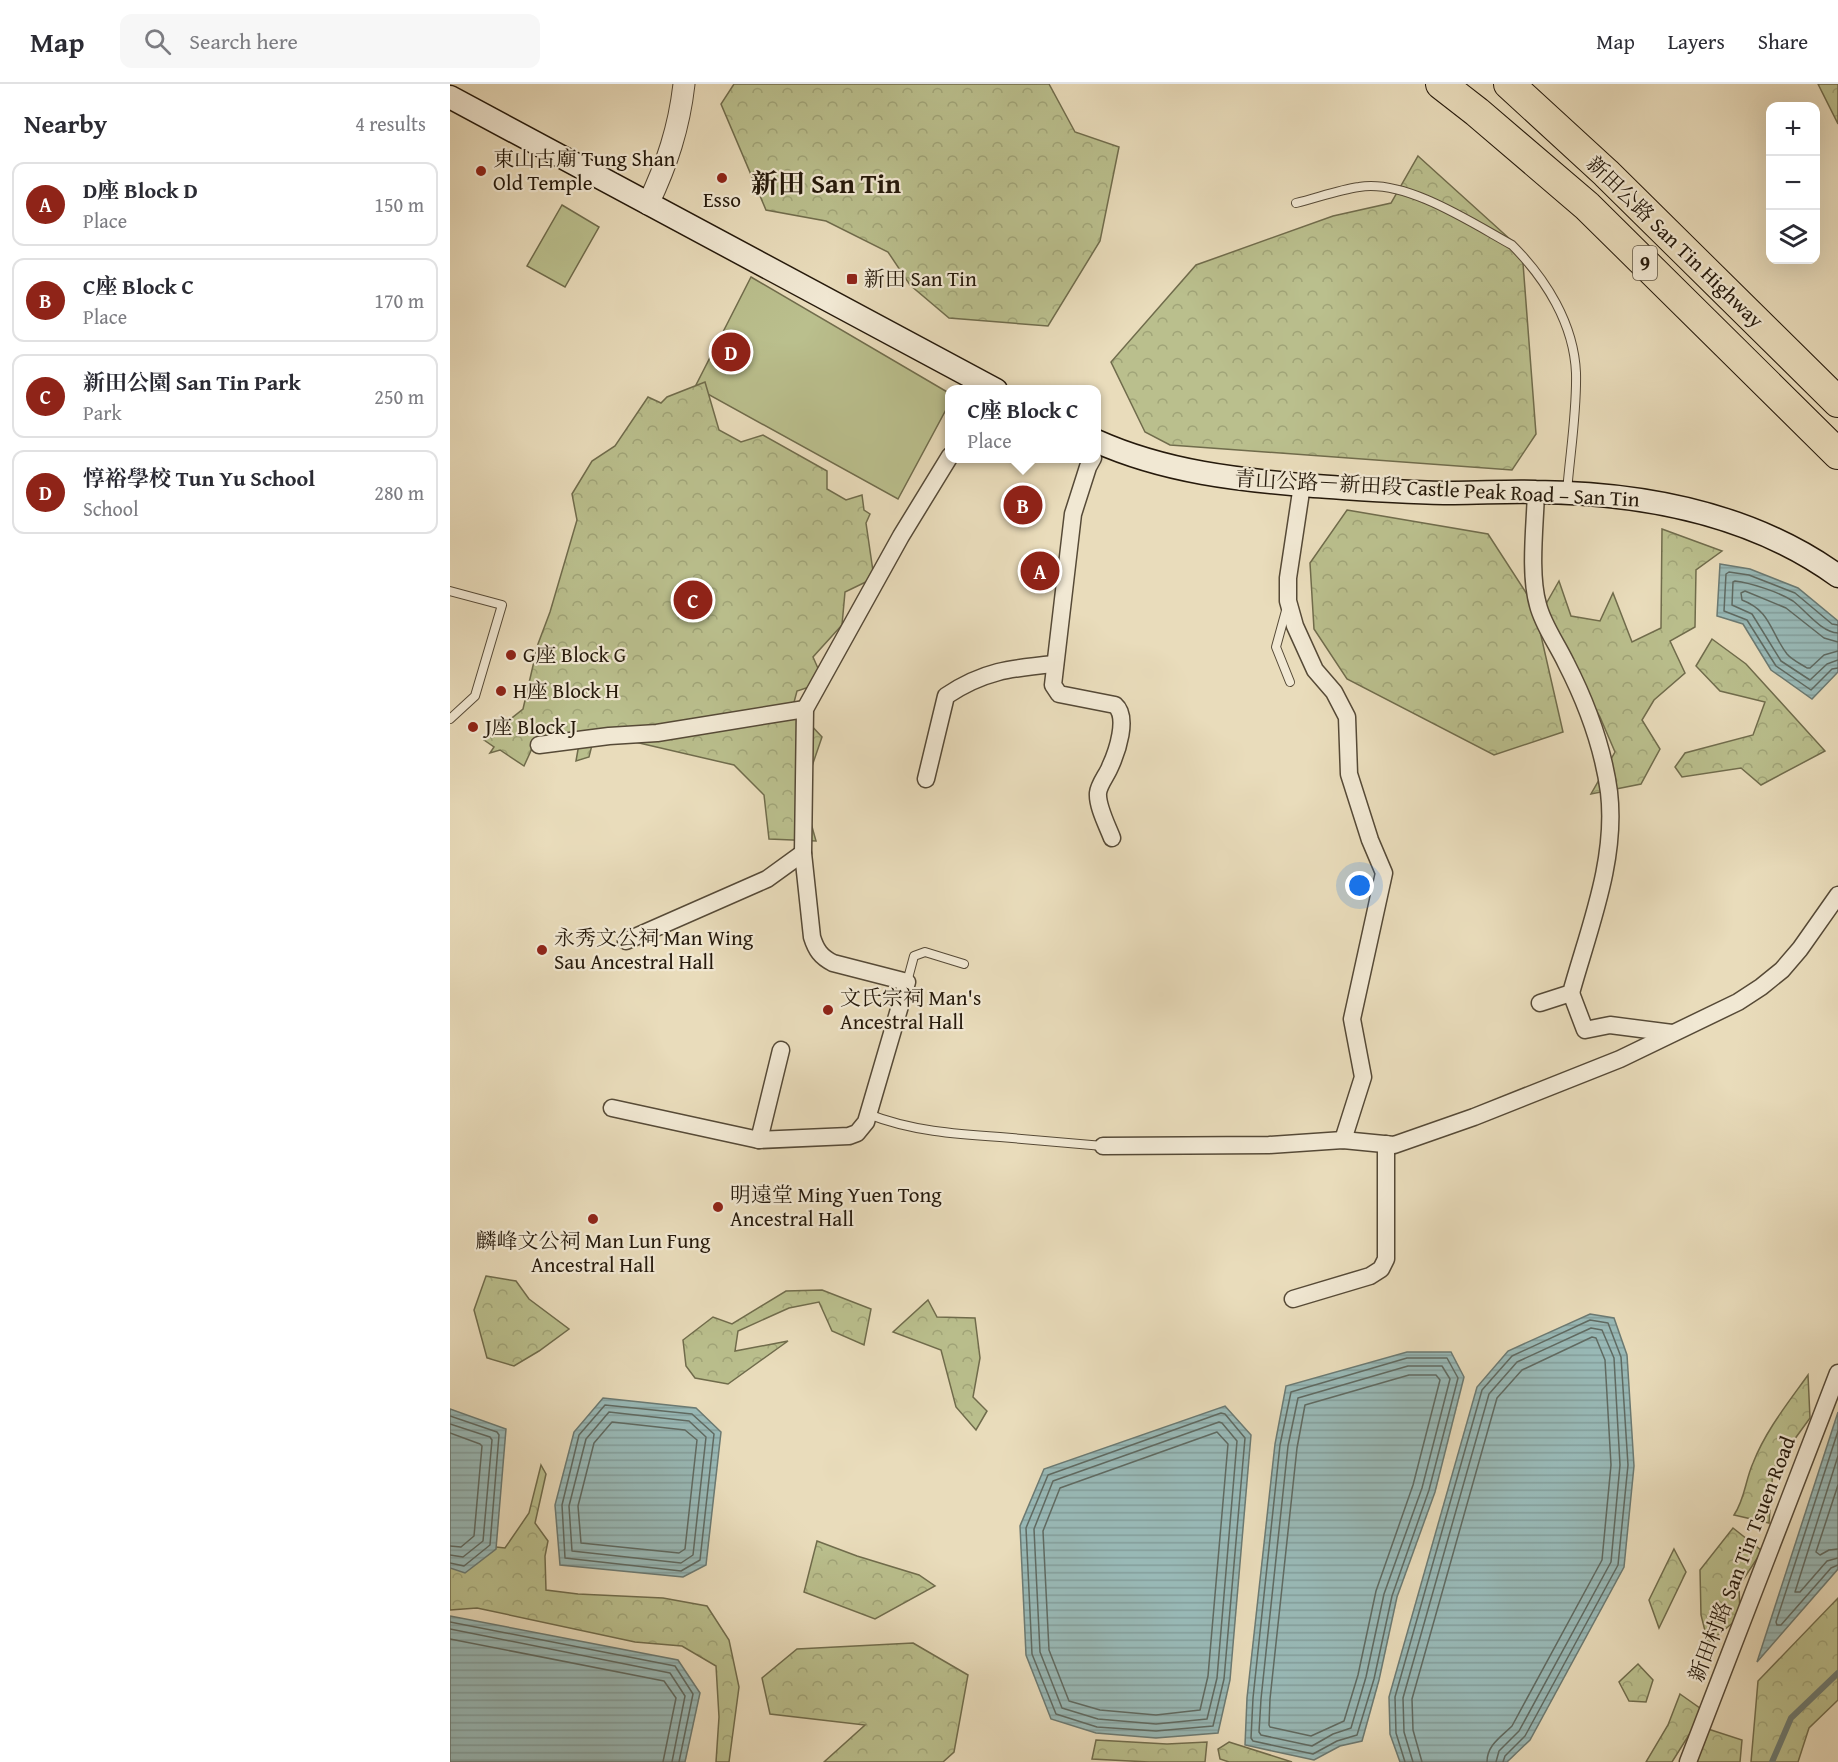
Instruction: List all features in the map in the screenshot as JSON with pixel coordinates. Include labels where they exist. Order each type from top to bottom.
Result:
[{"type":"highway","name":"新田公路 San Tin Highway","points":[[1441,84],[1587,206],[1838,453]]},
{"type":"highway","name":"新田公路 San Tin Highway","points":[[1509,84],[1614,181],[1838,402]]},
{"type":"main road","points":[[450,97],[985,385]]},
{"type":"main road","name":"青山公路－新田段 Castle Peak Road – San Tin","points":[[1101,450],[1204,474],[1302,485],[1424,492],[1567,493],[1660,503],[1723,518],[1780,542],[1838,576]]},
{"type":"street","points":[[648,204],[660,180],[680,117],[684,84]]},
{"type":"street","points":[[612,1108],[759,1140],[849,1137],[861,1129],[868,1114],[907,982],[833,963],[822,957],[815,948],[803,853],[805,708],[901,536],[946,463]]},
{"type":"street","points":[[1090,463],[1073,514],[1053,685],[1059,694],[1115,705],[1122,714],[1122,724],[1111,766],[1098,791],[1112,838]]},
{"type":"street","points":[[1302,485],[1288,578],[1288,601],[1295,626],[1315,670],[1334,692],[1347,717],[1349,774],[1370,840],[1384,873],[1352,1019],[1363,1077],[1343,1140]]},
{"type":"street","points":[[1536,492],[1534,579],[1537,602],[1583,703],[1602,759],[1610,803],[1610,840],[1605,868],[1571,993],[1585,1030],[1610,1025],[1673,1034]]},
{"type":"street","points":[[926,779],[946,696],[966,682],[1007,669],[1054,664]]},
{"type":"street","points":[[538,745],[609,736],[657,733],[805,708]]},
{"type":"street","points":[[626,941],[767,879],[803,853]]},
{"type":"street","points":[[1103,1146],[1269,1145],[1343,1140],[1395,1145],[1474,1117],[1620,1059],[1738,1002],[1768,981],[1800,950],[1838,895]]},
{"type":"street","points":[[1540,1003],[1571,993]]},
{"type":"street","points":[[759,1140],[782,1050]]},
{"type":"street","points":[[1293,1299],[1370,1276],[1381,1269],[1386,1259],[1386,1144]]},
{"type":"street","name":"新田村路 San Tin Tsuen Road","points":[[1688,1762],[1838,1373]]},
{"type":"lane","points":[[1296,203],[1361,186],[1418,195],[1512,244],[1524,256],[1543,280],[1559,310],[1571,341],[1576,386],[1567,493]]},
{"type":"lane","points":[[450,591],[502,604],[475,696],[450,719]]},
{"type":"lane","points":[[1288,601],[1276,648],[1290,682]]},
{"type":"lane","points":[[907,982],[914,956],[919,953],[925,952],[964,964]]},
{"type":"lane","points":[[868,1114],[888,1122],[955,1134],[1103,1146]]},
{"type":"green space","points":[[734,84],[1049,84],[1075,132],[1119,147],[1100,241],[1048,326],[949,318],[910,285],[888,252],[826,221],[766,210],[721,104]]},
{"type":"green space","points":[[1818,84],[1838,84],[1838,124]]},
{"type":"green space","points":[[1418,156],[1522,250],[1536,434],[1512,470],[1170,445],[1145,432],[1111,362],[1196,265],[1333,216],[1391,203]]},
{"type":"green space","points":[[562,205],[599,227],[565,287],[527,266]]},
{"type":"green space","points":[[751,277],[945,391],[945,411],[898,499],[695,387]]},
{"type":"green space","points":[[705,382],[719,430],[741,442],[763,435],[827,471],[827,489],[846,500],[862,495],[864,510],[870,514],[866,523],[874,578],[845,592],[842,625],[813,657],[824,682],[797,691],[793,706],[822,737],[810,772],[809,816],[816,841],[769,839],[764,795],[734,765],[609,736],[594,737],[589,757],[576,761],[580,738],[535,742],[524,766],[500,750],[490,753],[494,747],[484,740],[523,709],[538,644],[550,612],[577,520],[572,494],[592,461],[615,446],[648,397],[661,403],[667,397]]},
{"type":"green space","points":[[1347,510],[1488,534],[1534,605],[1563,732],[1494,755],[1347,679],[1314,629],[1310,563]]},
{"type":"green space","points":[[1662,529],[1722,551],[1696,570],[1695,627],[1670,641],[1685,673],[1654,700],[1642,720],[1660,749],[1641,784],[1591,794],[1615,752],[1600,717],[1542,611],[1559,581],[1571,616],[1600,621],[1613,593],[1632,642],[1661,628]]},
{"type":"green space","points":[[1712,639],[1746,664],[1825,751],[1761,785],[1741,768],[1682,777],[1675,767],[1685,753],[1753,735],[1765,702],[1720,691],[1696,666]]},
{"type":"green space","points":[[486,1276],[516,1281],[529,1299],[569,1329],[514,1366],[487,1358],[474,1310]]},
{"type":"green space","points":[[822,1290],[871,1309],[864,1345],[832,1331],[819,1302],[789,1308],[738,1331],[735,1351],[788,1341],[728,1384],[695,1378],[686,1366],[683,1340],[713,1317],[732,1324],[786,1291]]},
{"type":"green space","points":[[928,1300],[937,1317],[975,1318],[980,1358],[973,1397],[987,1411],[976,1430],[956,1407],[941,1350],[893,1332]]},
{"type":"green space","points":[[1808,1375],[1810,1418],[1773,1469],[1769,1523],[1734,1515],[1764,1439]]},
{"type":"green space","points":[[541,1465],[546,1474],[535,1523],[548,1541],[545,1556],[546,1590],[578,1594],[663,1598],[707,1606],[729,1640],[739,1687],[729,1762],[716,1762],[719,1717],[716,1666],[682,1646],[635,1642],[477,1608],[450,1610],[450,1542],[505,1548],[529,1513]]},
{"type":"green space","points":[[1733,1528],[1762,1551],[1739,1586],[1740,1617],[1708,1643],[1701,1615],[1700,1570]]},
{"type":"green space","points":[[817,1541],[919,1575],[935,1586],[875,1619],[804,1592]]},
{"type":"green space","points":[[1674,1549],[1686,1572],[1659,1628],[1649,1600]]},
{"type":"green space","points":[[1838,1598],[1838,1700],[1809,1728],[1798,1762],[1751,1762],[1758,1681]]},
{"type":"green space","points":[[913,1643],[968,1675],[954,1752],[943,1762],[824,1762],[865,1725],[770,1714],[762,1678],[797,1649]]},
{"type":"green space","points":[[1638,1664],[1653,1680],[1646,1702],[1629,1701],[1619,1682]]},
{"type":"green space","points":[[1680,1694],[1704,1711],[1672,1762],[1646,1762],[1668,1725]]},
{"type":"green space","points":[[1705,1728],[1742,1740],[1740,1762],[1691,1762]]},
{"type":"green space","points":[[1096,1740],[1167,1744],[1207,1742],[1205,1762],[1092,1759]]},
{"type":"green space","points":[[1229,1742],[1292,1762],[1229,1762],[1220,1759],[1218,1749]]},
{"type":"water","points":[[1720,564],[1750,569],[1798,588],[1838,621],[1838,672],[1812,699],[1771,670],[1743,624],[1717,616]]},
{"type":"water","points":[[1590,1314],[1614,1318],[1627,1355],[1634,1466],[1624,1567],[1530,1740],[1507,1762],[1400,1762],[1390,1734],[1389,1697],[1477,1387],[1508,1351]]},
{"type":"water","points":[[1407,1352],[1451,1352],[1464,1377],[1435,1492],[1397,1597],[1379,1680],[1362,1741],[1340,1746],[1314,1760],[1245,1745],[1247,1698],[1275,1444],[1286,1386]]},
{"type":"water","points":[[603,1398],[696,1408],[721,1432],[706,1565],[683,1577],[560,1565],[555,1505],[574,1432]]},
{"type":"water","points":[[1225,1406],[1251,1435],[1230,1680],[1218,1733],[1156,1738],[1096,1733],[1051,1719],[1026,1655],[1020,1526],[1044,1469]]},
{"type":"water","points":[[450,1409],[506,1429],[496,1549],[465,1573],[450,1568]]},
{"type":"water","points":[[1838,1412],[1838,1569],[1757,1662]]},
{"type":"water","points":[[450,1616],[678,1660],[700,1693],[685,1762],[450,1762]]},
{"type":"waterway","points":[[1772,1762],[1791,1718],[1838,1673]]},
{"type":"place","name":"東山古廟 Tung Shan Old Temple","points":[[481,171]]},
{"type":"place","name":"Esso","points":[[722,178]]},
{"type":"place","name":"新田 San Tin","points":[[852,279]]},
{"type":"place","name":"惇裕學校 Tun Yu School","points":[[731,352]]},
{"type":"place","name":"C座 Block C","points":[[1023,505]]},
{"type":"place","name":"D座 Block D","points":[[1040,571]]},
{"type":"place","name":"新田公園 San Tin Park","points":[[693,600]]},
{"type":"place","name":"G座 Block G","points":[[511,655]]},
{"type":"place","name":"H座 Block H","points":[[501,691]]},
{"type":"place","name":"J座 Block J","points":[[473,727]]},
{"type":"place","name":"永秀文公祠 Man Wing Sau Ancestral Hall","points":[[542,950]]},
{"type":"place","name":"文氏宗祠 Man's Ancestral Hall","points":[[828,1010]]},
{"type":"place","name":"明遠堂 Ming Yuen Tong Ancestral Hall","points":[[718,1207]]},
{"type":"place","name":"麟峰文公祠 Man Lun Fung Ancestral Hall","points":[[593,1219]]},
{"type":"district","name":"新田 San Tin","points":[[826,184]]}]
